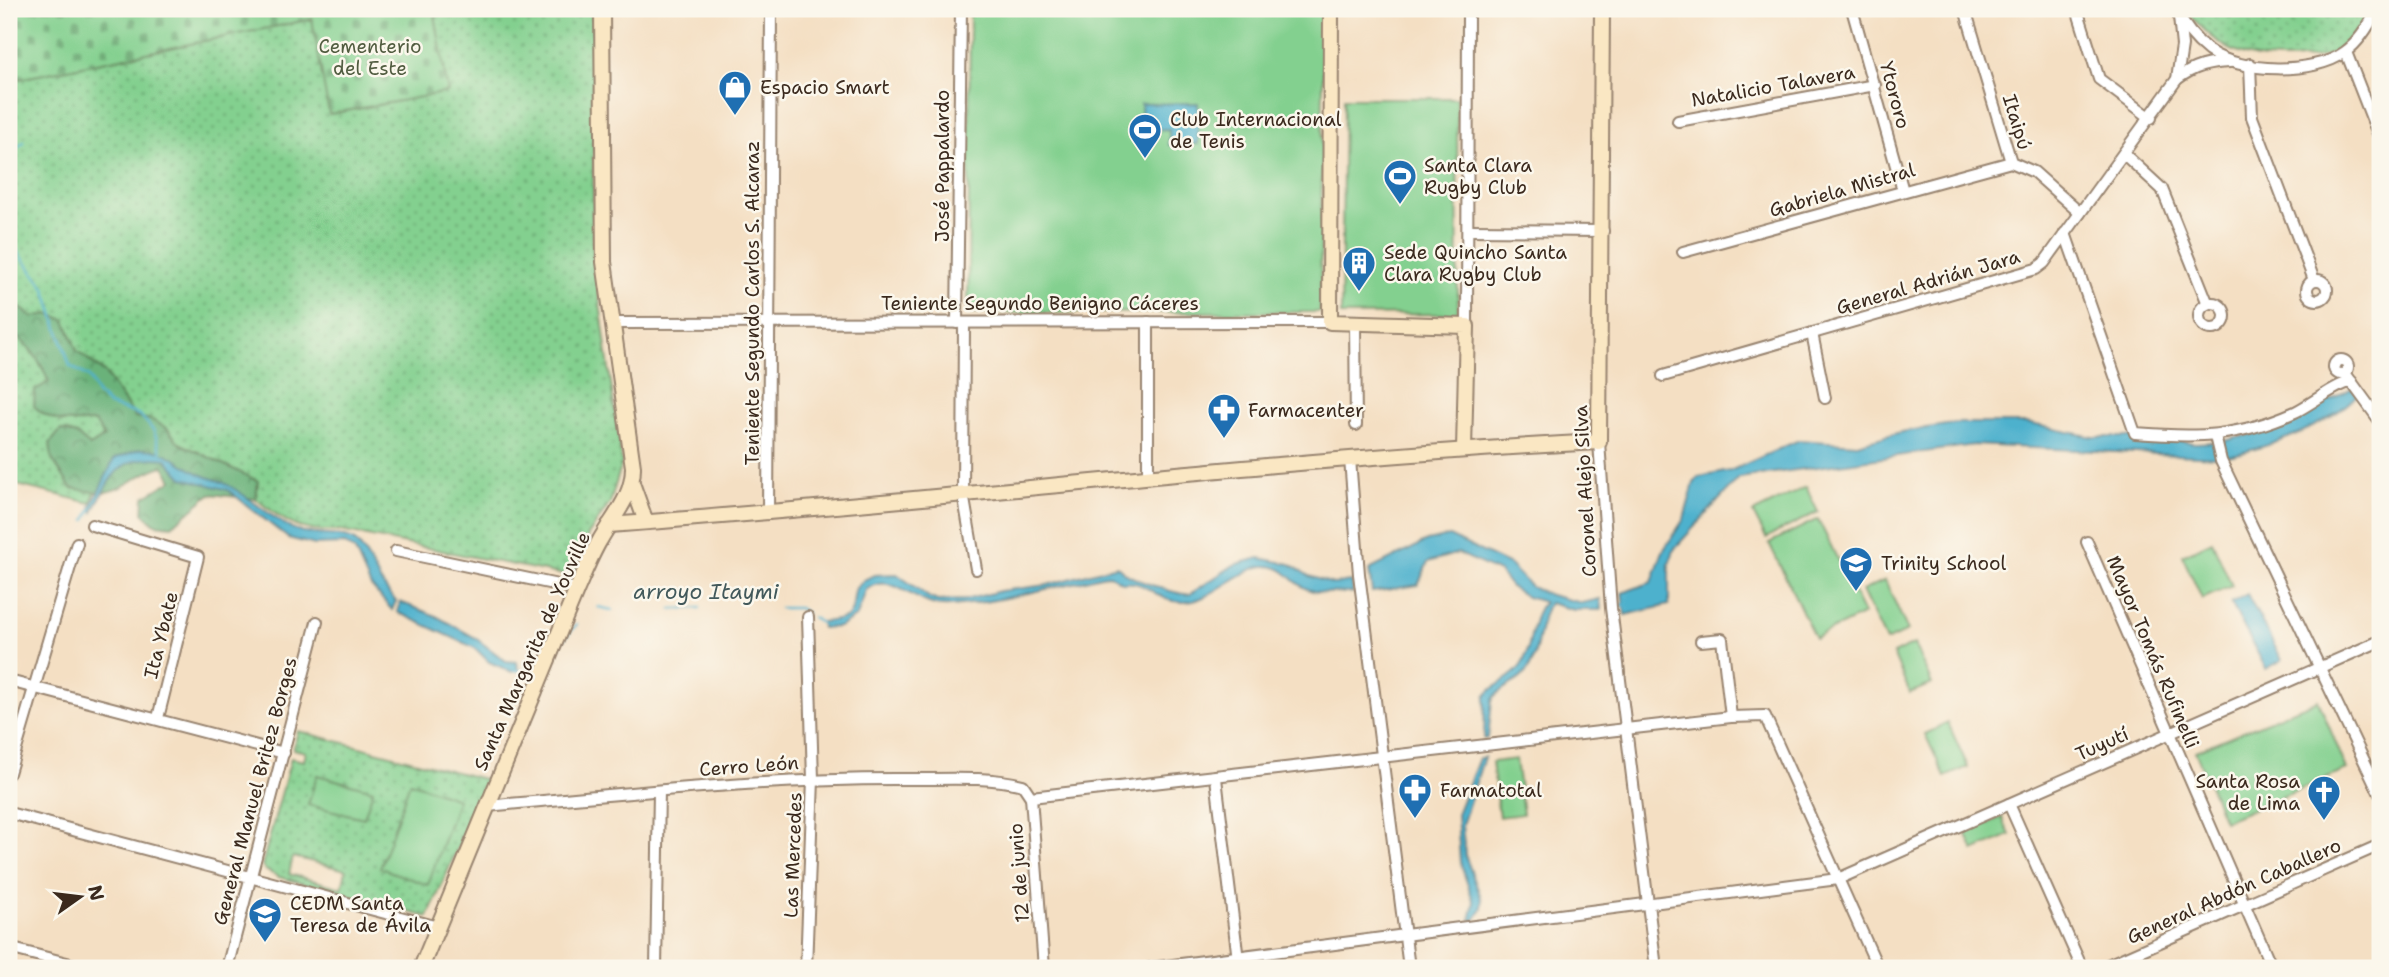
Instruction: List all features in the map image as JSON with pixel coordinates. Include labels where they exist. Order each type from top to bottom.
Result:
[{"type":"main road","name":"Santa Margarita de Youville","points":[[421,968],[577,589],[609,525],[624,504],[632,483],[633,467],[604,262],[602,9]]},
{"type":"main road","points":[[1330,322],[1331,9]]},
{"type":"main road","name":"Coronel Alejo Silva","points":[[1599,442],[1603,231],[1602,9]]},
{"type":"main road","name":"Teniente Segundo Benigno Cáceres","points":[[1330,322],[1467,326]]},
{"type":"main road","points":[[1464,449],[1467,326]]},
{"type":"main road","points":[[609,525],[768,514],[1148,475],[1464,449],[1599,442]]},
{"type":"main road","points":[[632,483],[646,523]]},
{"type":"street","name":"Teniente Segundo Carlos S. Alcaraz","points":[[768,514],[771,9]]},
{"type":"street","name":"José Pappalardo","points":[[961,9],[963,493],[976,569]]},
{"type":"street","points":[[1467,326],[1468,9]]},
{"type":"street","name":"Ytororo","points":[[1852,9],[1903,191]]},
{"type":"street","name":"Itaipú","points":[[1965,9],[2011,162],[2034,172],[2080,213]]},
{"type":"street","points":[[2077,9],[2099,79],[2151,118]]},
{"type":"street","points":[[2177,79],[2192,68],[2210,62],[2300,68],[2324,64],[2346,52],[2362,35],[2377,9]]},
{"type":"street","points":[[2177,13],[2193,36],[2211,52],[2236,62]]},
{"type":"street","name":"General Adrián Jara","points":[[1663,376],[2022,275],[2044,263],[2177,79],[2182,46],[2177,13]]},
{"type":"street","points":[[2346,52],[2380,139]]},
{"type":"street","points":[[2250,64],[2252,117],[2314,280]]},
{"type":"street","name":"Natalicio Talavera","points":[[1678,121],[1875,85]]},
{"type":"street","points":[[2124,154],[2162,189],[2208,304]]},
{"type":"street","name":"Gabriela Mistral","points":[[1683,252],[2011,162]]},
{"type":"street","points":[[1468,230],[1603,231]]},
{"type":"street","points":[[2065,233],[2135,433],[2215,437],[2241,432],[2296,412],[2349,377],[2380,421]]},
{"type":"street","points":[[1148,322],[1148,475]]},
{"type":"street","name":"Teniente Segundo Benigno Cáceres","points":[[612,323],[1330,322]]},
{"type":"street","points":[[1355,323],[1356,425]]},
{"type":"street","points":[[1812,333],[1825,398]]},
{"type":"street","points":[[2215,437],[2221,461],[2380,794]]},
{"type":"street","name":"Coronel Alejo Silva","points":[[1599,442],[1609,595],[1656,968]]},
{"type":"street","points":[[1350,459],[1359,574],[1409,968]]},
{"type":"street","name":"Ita Ybate","points":[[92,525],[192,553],[198,559],[158,719]]},
{"type":"street","name":"Mayor Tomás Rufinelli","points":[[2087,542],[2168,734],[2272,968]]},
{"type":"street","points":[[9,773],[77,543]]},
{"type":"street","points":[[396,551],[577,589]]},
{"type":"street","name":"Las Mercedes","points":[[806,968],[813,779],[808,617]]},
{"type":"street","name":"General Manuel Britez Borges","points":[[227,968],[317,622]]},
{"type":"street","points":[[1701,641],[1722,639],[1731,718]]},
{"type":"street","name":"Tuyutí","points":[[1150,968],[1238,963],[1405,935],[1838,879],[2320,670],[2380,641]]},
{"type":"street","points":[[9,681],[284,753]]},
{"type":"street","points":[[1031,797],[1765,716],[1878,968]]},
{"type":"street","points":[[1216,778],[1238,963]]},
{"type":"street","name":"Cerro León","points":[[486,806],[813,779],[984,780],[1015,783]]},
{"type":"street","name":"12 de junio","points":[[1015,783],[1028,789],[1031,797],[1044,968]]},
{"type":"street","points":[[656,968],[659,790]]},
{"type":"street","points":[[2009,804],[2082,968]]},
{"type":"street","points":[[9,813],[438,927]]},
{"type":"street","name":"General Abdón Caballero","points":[[2101,968],[2380,845]]},
{"type":"street","points":[[9,947],[86,968]]},
{"type":"green space","name":"Cementerio del Este","points":[[9,9],[434,9],[448,92],[329,114],[312,19],[9,81]]},
{"type":"green space","points":[[434,9],[594,9],[593,253],[622,463],[610,503],[588,535],[575,577],[341,531],[304,528],[286,521],[256,499],[258,481],[179,443],[168,429],[152,420],[135,417],[104,372],[77,351],[65,320],[49,314],[32,317],[18,306],[9,271],[9,81],[312,19],[330,114],[447,92]]},
{"type":"green space","name":"Club Internacional de Tenis","points":[[970,9],[1324,9],[1320,312],[968,313]]},
{"type":"green space","points":[[2185,9],[2371,9],[2350,39],[2332,53],[2317,58],[2281,60],[2235,52],[2210,35]]},
{"type":"green space","name":"Santa Clara Rugby Club","points":[[1344,98],[1457,98],[1458,314],[1341,315]]},
{"type":"green space","points":[[9,271],[18,306],[32,317],[49,314],[65,320],[77,351],[104,372],[135,417],[152,420],[168,429],[179,443],[258,481],[256,499],[210,494],[172,526],[155,524],[143,513],[144,497],[172,480],[164,466],[104,492],[71,488],[52,459],[50,443],[61,430],[77,435],[90,446],[104,437],[95,422],[55,419],[34,406],[35,390],[49,382],[33,353],[9,331]]},
{"type":"green space","points":[[9,331],[30,349],[44,371],[62,422],[96,422],[104,437],[90,446],[77,435],[71,488],[95,491],[91,503],[9,483]]},
{"type":"green space","points":[[1806,487],[1818,512],[1766,538],[1753,513]]},
{"type":"green space","points":[[1818,519],[1864,614],[1815,638],[1769,543]]},
{"type":"green space","points":[[2212,541],[2232,586],[2202,599],[2182,555]]},
{"type":"green space","points":[[1885,580],[1908,631],[1886,641],[1862,591]]},
{"type":"green space","points":[[1914,644],[1932,684],[1910,693],[1893,654]]},
{"type":"green space","points":[[2318,700],[2347,770],[2224,821],[2195,751]]},
{"type":"green space","points":[[1948,723],[1968,767],[1945,777],[1925,734]]},
{"type":"green space","points":[[298,731],[487,780],[428,917],[279,877],[265,870],[262,865],[291,758],[304,761],[306,752],[293,749]],"holes":[[[293,857],[346,870],[342,888],[289,874]]]},
{"type":"green space","points":[[1516,759],[1523,814],[1499,817],[1492,762]]},
{"type":"green space","points":[[317,775],[373,790],[364,818],[308,805]]},
{"type":"green space","points":[[410,782],[458,799],[428,885],[380,868]]},
{"type":"green space","points":[[2002,817],[2010,835],[1974,851],[1966,833]]},
{"type":"water","points":[[1198,103],[1198,144],[1169,145],[1169,129],[1142,130],[1141,104]]},
{"type":"water","points":[[2352,388],[2357,395],[2329,418],[2277,442],[2224,457],[2220,442],[2280,427]]},
{"type":"water","points":[[1959,423],[2026,423],[2093,437],[2156,437],[2195,443],[2214,442],[2217,457],[1974,445],[1739,478],[1675,548],[1669,564],[1669,605],[1625,615],[1622,593],[1652,582],[1663,551],[1684,519],[1694,483],[1699,477],[1730,471],[1799,440],[1857,444],[1901,432]]},
{"type":"water","points":[[140,449],[164,453],[198,473],[228,485],[295,530],[351,539],[362,549],[396,601],[392,610],[370,585],[355,551],[345,544],[315,545],[288,538],[228,490],[183,478],[166,459],[138,460],[119,469],[93,512],[91,507],[114,459]]},
{"type":"water","points":[[1449,536],[1510,565],[1531,587],[1550,595],[1582,603],[1600,599],[1601,610],[1574,610],[1549,603],[1542,619],[1533,660],[1516,682],[1495,696],[1492,701],[1488,738],[1484,739],[1485,697],[1514,674],[1522,664],[1536,616],[1544,602],[1527,597],[1511,587],[1499,572],[1458,553],[1428,562],[1418,585],[1372,592],[1369,570],[1427,541]]},
{"type":"water","points":[[1259,558],[1290,564],[1309,576],[1333,584],[1352,582],[1353,593],[1310,590],[1282,570],[1271,566],[1255,568],[1205,596],[1186,602],[1176,602],[1139,585],[1123,583],[1110,575],[996,600],[950,606],[925,602],[895,586],[876,584],[866,590],[857,616],[839,627],[822,628],[821,622],[846,618],[853,606],[855,589],[874,575],[897,574],[938,601],[965,600],[1000,591],[1047,585],[1116,566],[1126,574],[1150,584],[1177,593],[1190,594],[1234,565]]},
{"type":"water","points":[[2247,594],[2282,660],[2266,669],[2231,603]]},
{"type":"water","points":[[400,602],[436,616],[474,637],[506,661],[517,662],[518,669],[512,672],[489,662],[475,648],[397,612]]},
{"type":"water","points":[[1484,757],[1462,825],[1465,855],[1482,900],[1482,909],[1475,920],[1470,920],[1474,903],[1460,862],[1457,814],[1479,758]]},
{"type":"waterway","points":[[9,153],[24,142]]},
{"type":"waterway","points":[[9,240],[45,288],[70,366],[89,377],[97,394],[109,405],[140,415],[154,431],[161,452]]},
{"type":"waterway","name":"arroyo Itaymi","points":[[86,520],[92,508]]},
{"type":"waterway","name":"arroyo Itaymi","points":[[1613,605],[1627,605]]},
{"type":"waterway","name":"arroyo Itaymi","points":[[598,607],[612,610]]},
{"type":"waterway","name":"arroyo Itaymi","points":[[671,609],[700,608]]},
{"type":"waterway","name":"arroyo Itaymi","points":[[780,608],[799,608],[807,613]]},
{"type":"waterway","name":"arroyo Itaymi","points":[[812,617],[824,625]]},
{"type":"waterway","name":"arroyo Itaymi","points":[[563,640],[577,624]]},
{"type":"waterway","name":"arroyo Itaymi","points":[[513,670],[526,671],[540,665]]},
{"type":"place","name":"Espacio Smart","points":[[735,117]]},
{"type":"place","name":"Club Internacional de Tenis","points":[[1145,160]]},
{"type":"place","name":"Santa Clara Rugby Club","points":[[1400,206]]},
{"type":"place","name":"Sede Quincho Santa Clara Rugby Club","points":[[1359,293]]},
{"type":"place","name":"Farmacenter","points":[[1224,440]]},
{"type":"place","name":"Trinity School","points":[[1856,593]]},
{"type":"place","name":"Farmatotal","points":[[1415,820]]},
{"type":"place","name":"Santa Rosa de Lima","points":[[2324,822]]},
{"type":"place","name":"CEDM Santa Teresa de Ávila","points":[[265,944]]}]
